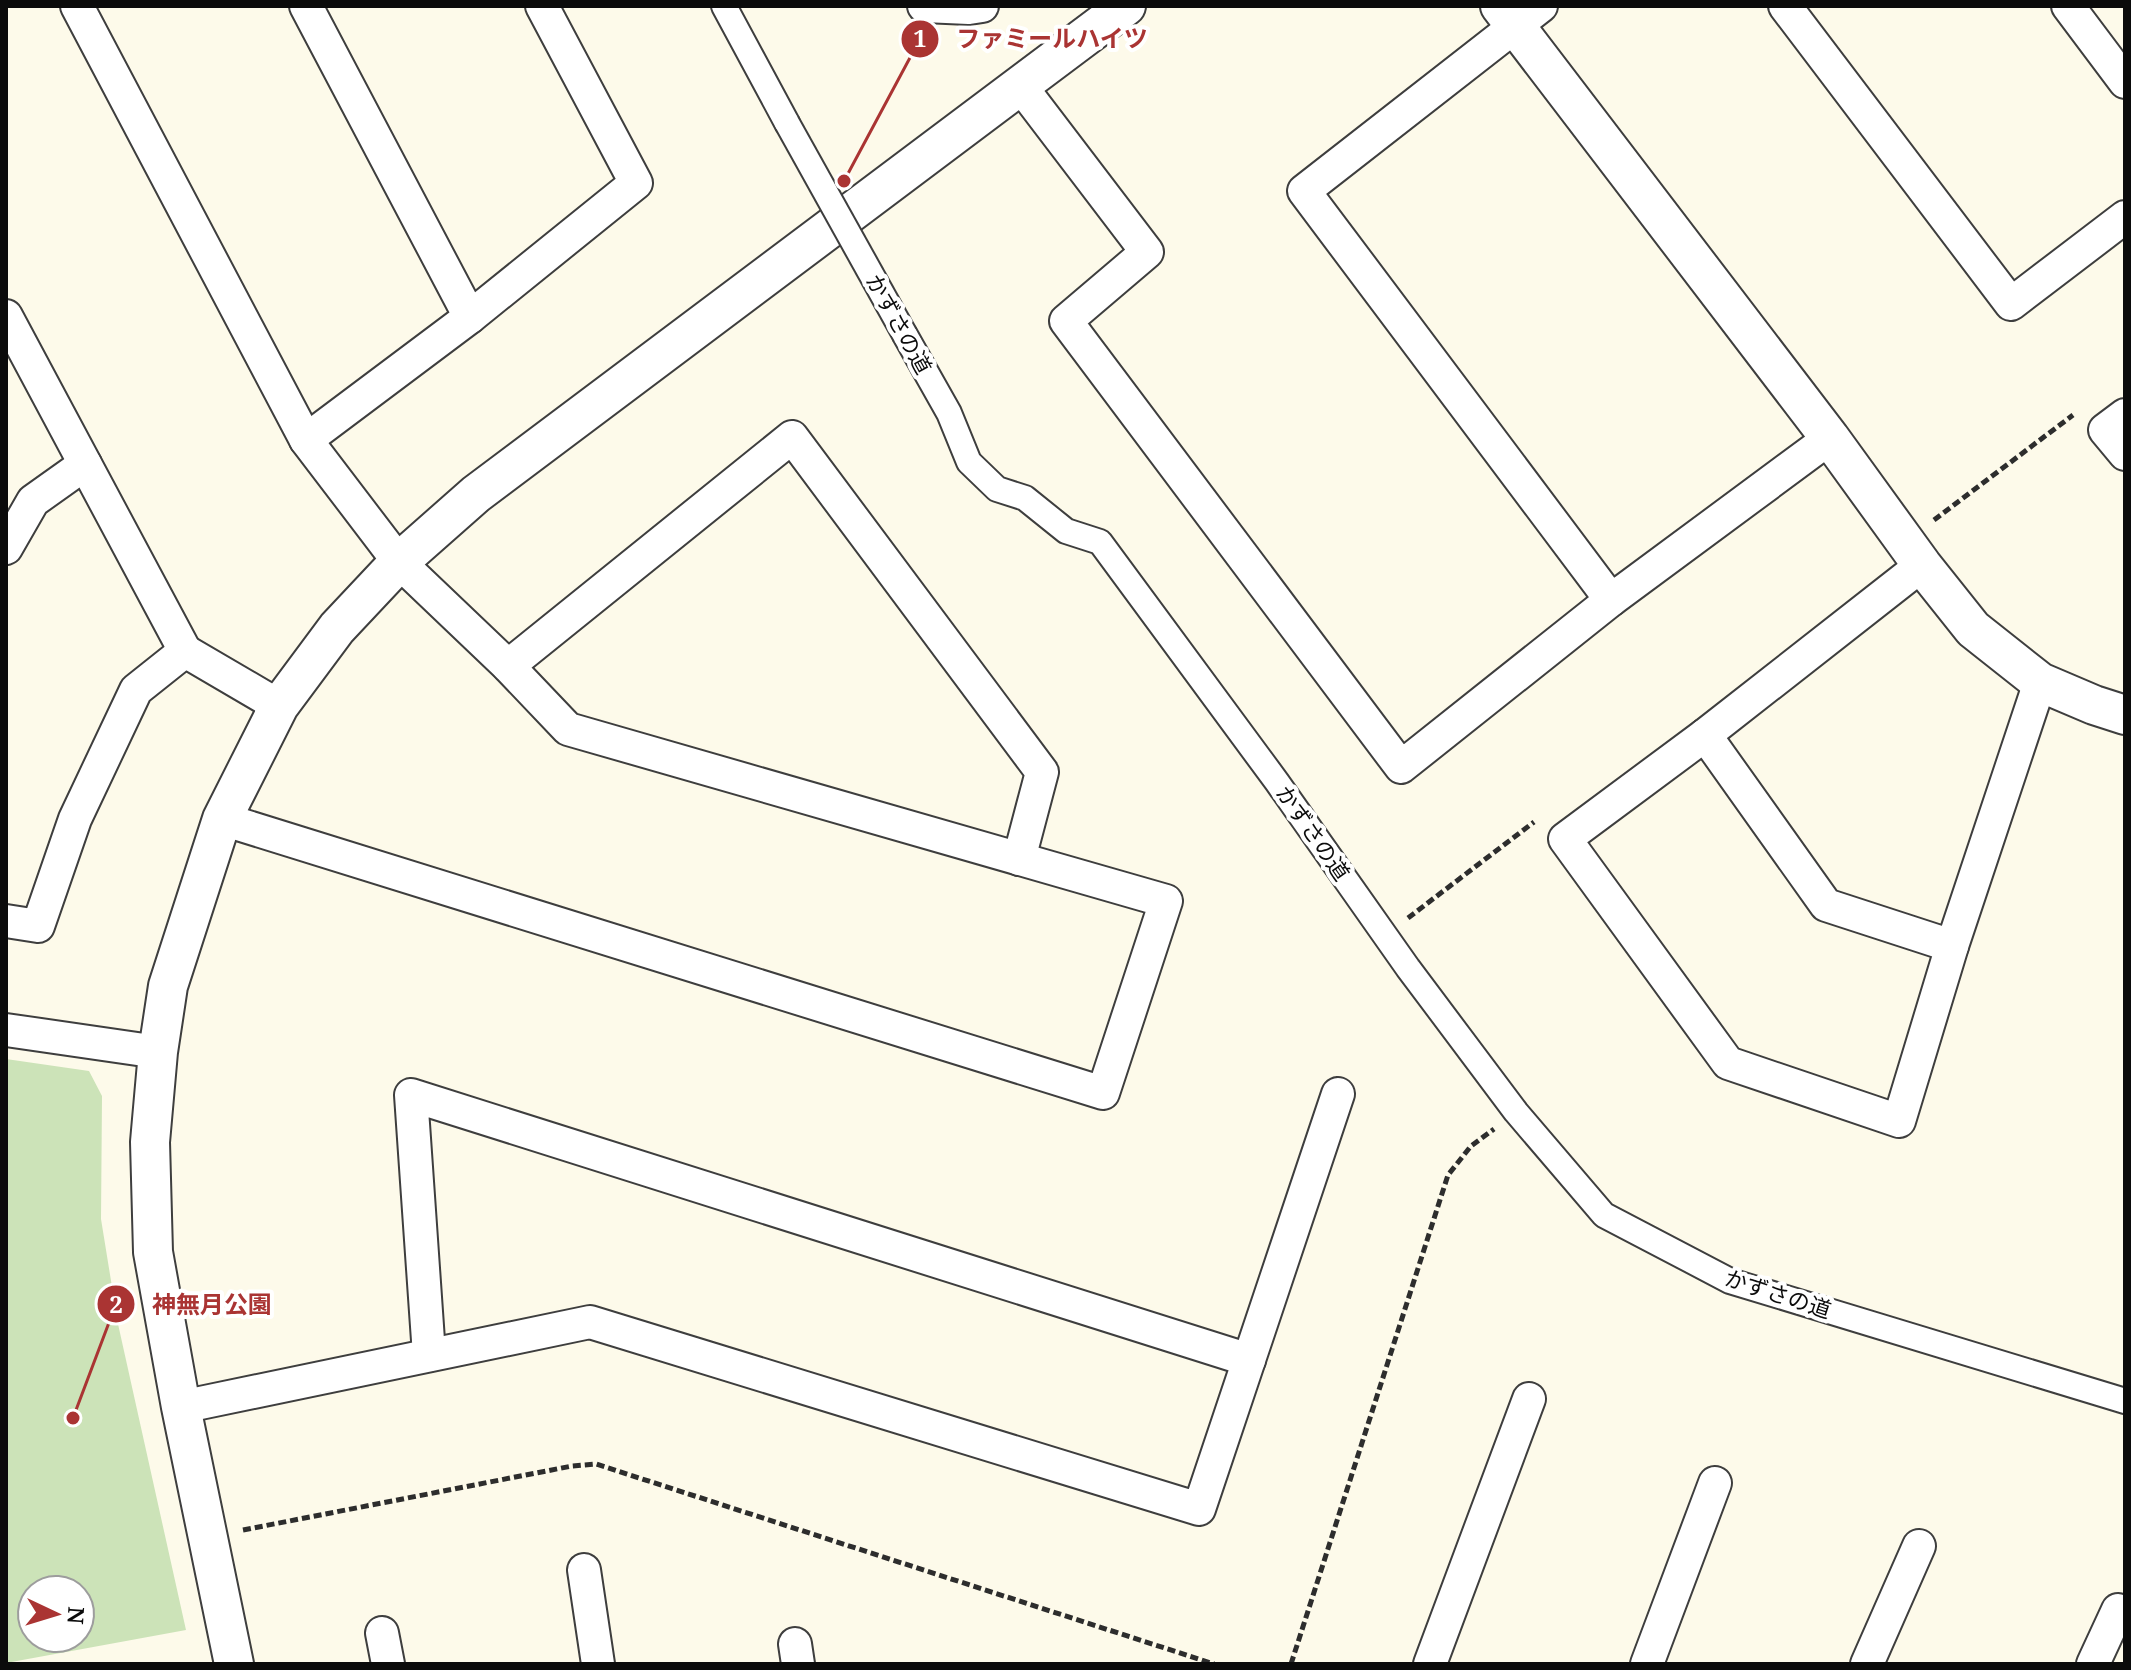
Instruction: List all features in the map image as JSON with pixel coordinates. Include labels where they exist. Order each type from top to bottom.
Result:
[{"type":"street","points":[[77,6],[306,440],[399,562],[508,666],[568,729],[1166,901],[1103,1093],[222,819]]},
{"type":"street","points":[[306,6],[470,317]]},
{"type":"street","points":[[306,440],[470,317],[636,183],[542,6]]},
{"type":"street","name":"かずさの道","points":[[724,6],[949,413],[969,462],[997,489],[1025,498],[1066,531],[1100,542],[1277,782],[1408,968],[1516,1112],[1604,1215],[1730,1281],[2125,1401]]},
{"type":"street","points":[[924,6],[982,6]]},
{"type":"street","points":[[234,1664],[181,1407],[153,1252],[150,1142],[168,986],[222,819],[279,706],[337,628],[399,562],[476,494],[1126,6]]},
{"type":"street","points":[[1785,6],[2011,304],[2125,217]]},
{"type":"street","points":[[2068,6],[2125,82]]},
{"type":"street","points":[[1611,600],[1304,191],[1519,13],[1922,565],[1973,629],[2040,682],[2125,715]]},
{"type":"street","points":[[1019,84],[1147,252],[1066,321],[1401,767],[1611,600],[1830,438]]},
{"type":"street","points":[[6,316],[185,651],[279,706]]},
{"type":"street","points":[[2125,415],[2105,430],[2125,454]]},
{"type":"street","points":[[508,666],[792,437],[1042,772],[1019,859]]},
{"type":"street","points":[[6,548],[33,501],[85,464]]},
{"type":"street","points":[[1922,565],[1705,735],[1565,839],[1728,1063],[1899,1121],[1952,946],[2040,682]]},
{"type":"street","points":[[6,921],[38,926],[75,819],[136,690],[185,651]]},
{"type":"street","points":[[1705,735],[1826,905],[1952,946]]},
{"type":"street","points":[[6,1030],[158,1052]]},
{"type":"street","points":[[181,1407],[590,1322],[1199,1509],[1338,1094]]},
{"type":"street","points":[[429,1355],[411,1095],[1249,1360]]},
{"type":"street","points":[[1430,1664],[1529,1399]]},
{"type":"street","points":[[1647,1664],[1715,1483]]},
{"type":"street","points":[[1867,1664],[1919,1546]]},
{"type":"street","points":[[584,1570],[598,1664]]},
{"type":"street","points":[[2093,1664],[2118,1610]]},
{"type":"path","points":[[1291,1664],[1448,1175],[1471,1146],[1516,1112]]},
{"type":"path","points":[[207,1537],[556,1469],[596,1464],[1214,1664]]},
{"type":"green space","points":[[6,1059],[89,1071],[102,1096],[101,1219],[118,1324],[186,1630],[96,1646],[96,1574],[16,1574],[16,1654],[55,1654],[6,1663]]},
{"type":"place","name":"ファミールハイツ","points":[[844,181]]},
{"type":"place","name":"神無月公園","points":[[73,1418]]}]
